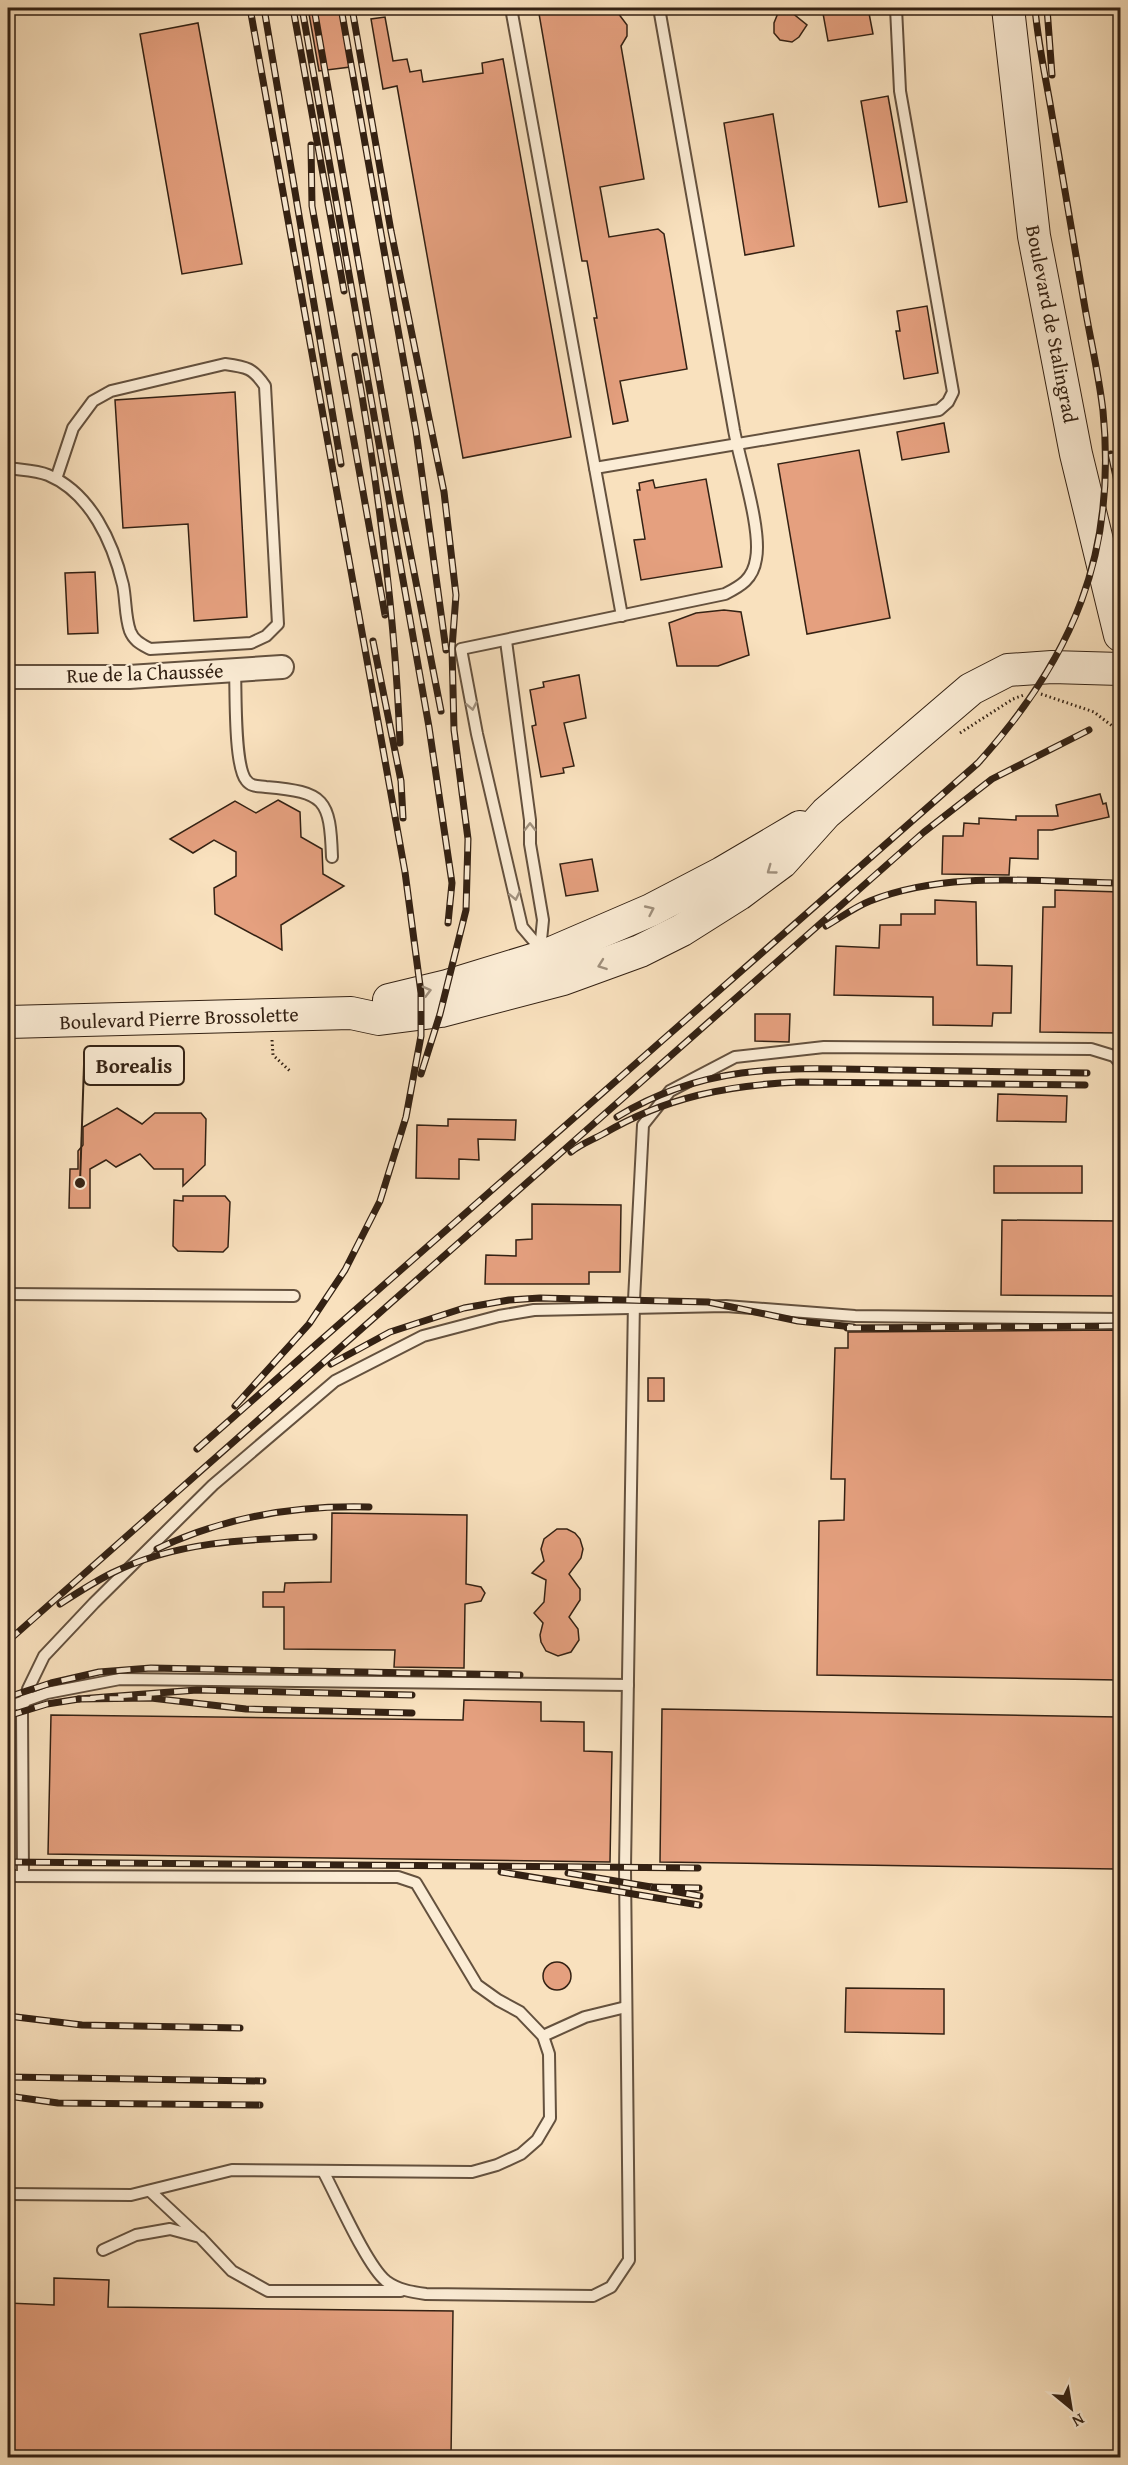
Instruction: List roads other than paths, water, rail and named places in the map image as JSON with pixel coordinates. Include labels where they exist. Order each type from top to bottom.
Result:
[{"type":"main road","name":"Boulevard de Stalingrad","points":[[1008,8],[1034,236],[1076,454],[1120,635]]},
{"type":"main road","points":[[1092,519],[1106,537],[1120,584]]},
{"type":"main road","points":[[1092,519],[1089,554],[1118,676]]},
{"type":"main road","name":"Boulevard Pierre Brossolette","points":[[8,1023],[351,1012],[543,962],[640,951],[682,930],[739,894],[782,862],[826,813],[971,689],[1008,670],[1052,667],[1118,676]]},
{"type":"street","name":"Rue de la Chaussée","points":[[8,677],[129,677],[282,667]]},
{"type":"lane","points":[[511,8],[622,616]]},
{"type":"lane","points":[[543,962],[522,927],[477,734],[461,649],[725,594],[742,586],[751,576],[757,558],[756,531],[737,444],[659,8]]},
{"type":"lane","points":[[595,468],[939,410],[948,402],[953,392],[900,92],[896,8]]},
{"type":"lane","points":[[8,468],[46,474],[56,479],[72,488],[94,516],[109,540],[123,586],[130,631],[138,643],[150,649],[251,643],[266,636],[278,624],[265,386],[257,373],[244,367],[225,364],[111,391],[93,401],[73,428],[56,479]]},
{"type":"lane","points":[[506,641],[530,820],[530,844],[543,920],[543,962]]},
{"type":"lane","points":[[235,670],[239,759],[244,779],[252,786],[300,790],[318,799],[326,808],[331,824],[332,857]]},
{"type":"lane","points":[[150,2191],[200,2237],[232,2271],[268,2291],[404,2291],[426,2294],[593,2296],[611,2287],[620,2277],[629,2260],[625,1893],[634,1310],[643,1125],[670,1091],[735,1056],[824,1047],[1091,1049],[1114,1056],[1120,1063]]},
{"type":"lane","points":[[8,1294],[294,1296]]},
{"type":"lane","points":[[23,1876],[22,1711],[28,1689],[44,1656],[94,1602],[213,1485],[335,1382],[423,1336],[500,1316],[534,1310],[634,1310],[726,1306],[855,1316],[1120,1320]]},
{"type":"lane","points":[[8,1707],[47,1693],[120,1679],[628,1685]]},
{"type":"lane","points":[[8,1876],[398,1877],[416,1883],[477,1985],[520,2012],[543,2036],[549,2054],[550,2118],[537,2140],[521,2154],[497,2165],[472,2172],[232,2170],[131,2195],[8,2194]]},
{"type":"lane","points":[[543,2036],[585,2017],[626,2007]]},
{"type":"lane","points":[[323,2171],[372,2265],[386,2281],[404,2291]]},
{"type":"lane","points":[[103,2250],[136,2235],[170,2229],[200,2237]]},
{"type":"railway","points":[[235,1406],[309,1324],[345,1270],[380,1201],[406,1117],[421,1036],[421,993],[405,872],[250,8]]},
{"type":"railway","points":[[264,8],[341,464]]},
{"type":"railway","points":[[293,8],[344,291]]},
{"type":"railway","points":[[302,8],[429,727],[452,883],[448,923]]},
{"type":"railway","points":[[314,8],[402,510],[441,711]]},
{"type":"railway","points":[[341,8],[416,431],[446,650]]},
{"type":"railway","points":[[352,8],[391,231],[444,492],[456,595],[452,648],[454,730],[468,839],[466,910],[440,1014],[421,1074]]},
{"type":"railway","points":[[197,1449],[978,763],[1011,724],[1040,684],[1063,643],[1081,601],[1095,557],[1103,511],[1106,463],[1099,385],[1042,62],[1035,8]]},
{"type":"railway","points":[[1047,8],[1052,75]]},
{"type":"railway","points":[[311,145],[312,206],[385,615]]},
{"type":"railway","points":[[355,356],[371,452],[390,597],[400,743]]},
{"type":"railway","points":[[1111,454],[1120,495]]},
{"type":"railway","points":[[373,641],[401,781],[403,818]]},
{"type":"railway","points":[[8,1641],[924,832],[992,779],[1089,730]]},
{"type":"railway","points":[[826,926],[870,901],[900,891],[930,885],[994,880],[1120,883]]},
{"type":"railway","points":[[617,1117],[651,1099],[685,1086],[719,1077],[752,1072],[822,1069],[1087,1073]]},
{"type":"railway","points":[[571,1152],[627,1121],[674,1102],[748,1086],[800,1082],[1085,1085]]},
{"type":"railway","points":[[331,1364],[390,1332],[464,1308],[509,1300],[540,1298],[708,1302],[798,1321],[853,1327]]},
{"type":"railway","points":[[847,1328],[1120,1326]]},
{"type":"railway","points":[[157,1549],[208,1529],[260,1515],[314,1508],[369,1507]]},
{"type":"railway","points":[[60,1604],[112,1573],[160,1555],[236,1541],[314,1537]]},
{"type":"railway","points":[[8,1697],[51,1683],[99,1672],[151,1668],[520,1675]]},
{"type":"railway","points":[[412,1695],[197,1690],[79,1699],[151,1698],[246,1709],[412,1713]]},
{"type":"railway","points":[[8,1716],[47,1704],[79,1699]]},
{"type":"railway","points":[[8,1862],[698,1868]]},
{"type":"railway","points":[[501,1872],[699,1905]]},
{"type":"railway","points":[[568,1873],[651,1887]]},
{"type":"railway","points":[[699,1888],[651,1887],[700,1896]]},
{"type":"railway","points":[[8,2016],[82,2025],[240,2028]]},
{"type":"railway","points":[[8,2077],[263,2081]]},
{"type":"railway","points":[[8,2096],[58,2103],[260,2105]]},
{"type":"place","name":"Borealis","points":[[80,1183]]}]
